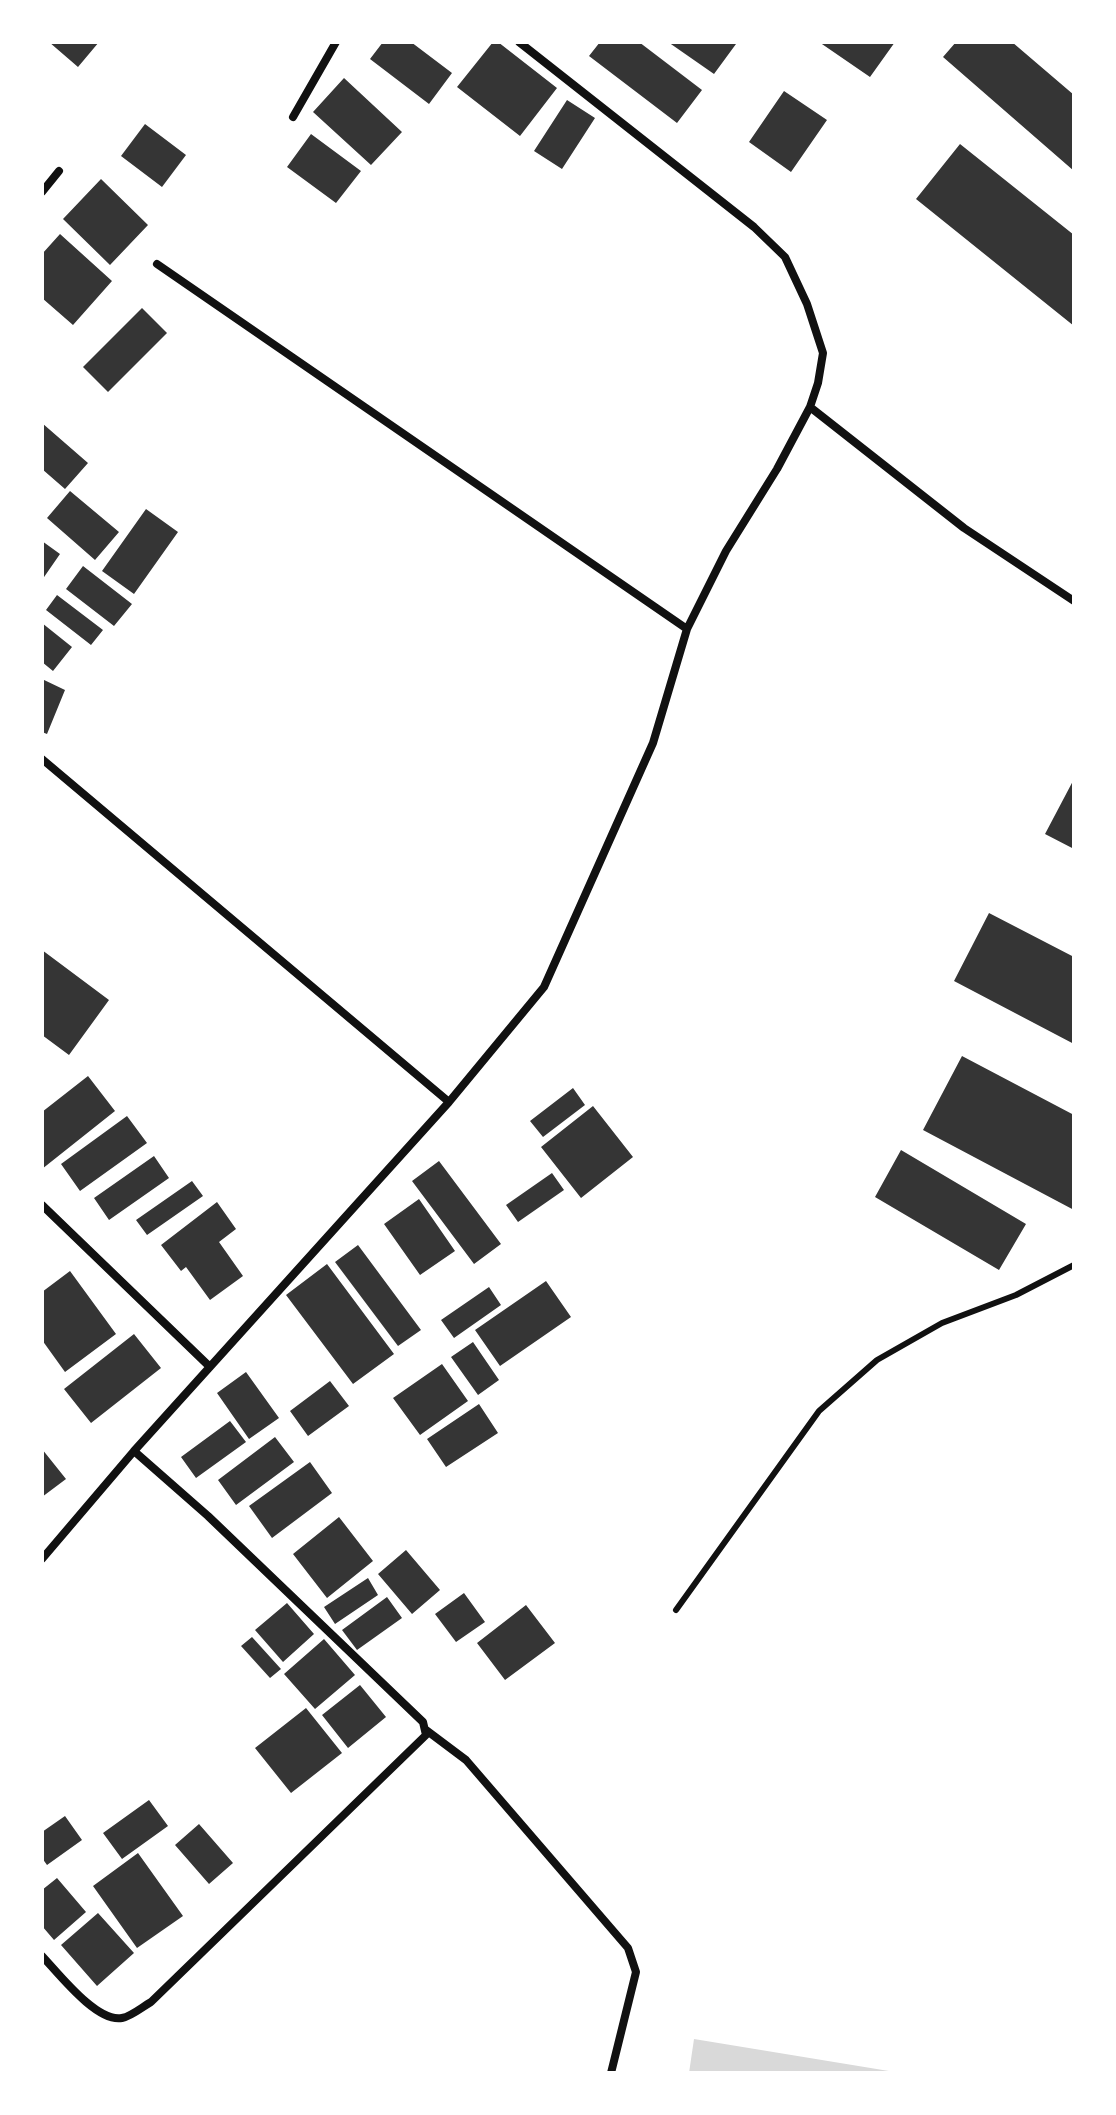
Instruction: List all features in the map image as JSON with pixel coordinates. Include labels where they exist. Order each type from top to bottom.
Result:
[{"type":"street","points":[[293,117],[336,42]]},
{"type":"street","points":[[42,1559],[134,1451],[449,1102],[544,987],[653,743],[687,629],[726,551],[777,469],[810,407],[823,353],[807,304],[785,257],[754,227],[519,42]]},
{"type":"street","points":[[42,192],[59,171]]},
{"type":"street","points":[[157,264],[687,629]]},
{"type":"street","points":[[810,407],[964,528],[1074,601]]},
{"type":"street","points":[[42,759],[449,1102]]},
{"type":"street","points":[[42,1205],[210,1367]]},
{"type":"street","points":[[42,1956],[99,2014],[120,2019],[136,2011],[151,2002],[425,1738],[423,1722],[208,1516],[134,1451]]},
{"type":"street","points":[[426,1730],[466,1760],[628,1948],[636,1972],[611,2073]]},
{"type":"lane","points":[[676,1610],[819,1411],[877,1360],[942,1323],[1016,1295],[1074,1265]]},
{"type":"shaded area","points":[[694,2039],[901,2073],[689,2073]]},
{"type":"building","points":[[49,42],[99,42],[78,67]]},
{"type":"building","points":[[383,42],[411,42],[452,73],[429,104],[370,59]]},
{"type":"building","points":[[493,42],[498,42],[557,88],[520,136],[457,87]]},
{"type":"building","points":[[600,42],[639,42],[702,90],[677,123],[589,56]]},
{"type":"building","points":[[668,42],[733,42],[736,44],[714,74]]},
{"type":"building","points":[[819,42],[895,42],[870,77]]},
{"type":"building","points":[[956,42],[1012,42],[1074,95],[1074,171],[943,57]]},
{"type":"building","points":[[344,78],[402,132],[371,165],[313,112]]},
{"type":"building","points":[[784,91],[827,120],[791,172],[749,142]]},
{"type":"building","points":[[567,100],[595,118],[562,169],[534,151]]},
{"type":"building","points":[[145,124],[186,155],[162,187],[121,156]]},
{"type":"building","points":[[311,134],[361,171],[336,203],[287,167]]},
{"type":"building","points":[[960,144],[1074,235],[1074,326],[916,199]]},
{"type":"building","points":[[101,179],[148,225],[110,265],[63,219]]},
{"type":"building","points":[[60,234],[112,281],[73,325],[42,298],[42,254]]},
{"type":"building","points":[[142,308],[167,333],[108,392],[83,367]]},
{"type":"building","points":[[42,423],[88,463],[65,489],[42,469]]},
{"type":"building","points":[[70,491],[119,532],[95,560],[47,518]]},
{"type":"building","points":[[146,509],[178,532],[134,594],[102,571]]},
{"type":"building","points":[[42,541],[60,554],[42,580]]},
{"type":"building","points":[[83,566],[132,604],[114,626],[66,589]]},
{"type":"building","points":[[57,595],[103,630],[91,645],[46,610]]},
{"type":"building","points":[[42,623],[72,647],[53,671],[42,662]]},
{"type":"building","points":[[42,679],[65,690],[47,734],[42,732]]},
{"type":"building","points":[[1074,779],[1074,849],[1045,834]]},
{"type":"building","points":[[989,913],[1074,957],[1074,1044],[954,981]]},
{"type":"building","points":[[42,950],[109,1000],[69,1055],[42,1035]]},
{"type":"building","points":[[962,1056],[1074,1115],[1074,1210],[923,1130]]},
{"type":"building","points":[[88,1076],[115,1111],[42,1169],[42,1112]]},
{"type":"building","points":[[573,1088],[585,1105],[543,1137],[530,1121]]},
{"type":"building","points":[[593,1106],[633,1157],[581,1198],[541,1147]]},
{"type":"building","points":[[127,1116],[147,1143],[80,1191],[61,1164]]},
{"type":"building","points":[[901,1150],[1026,1224],[999,1270],[875,1197]]},
{"type":"building","points":[[154,1156],[169,1178],[109,1220],[94,1198]]},
{"type":"building","points":[[439,1161],[501,1244],[474,1264],[412,1181]]},
{"type":"building","points":[[552,1173],[564,1190],[518,1222],[506,1205]]},
{"type":"building","points":[[192,1181],[203,1196],[147,1235],[136,1220]]},
{"type":"building","points":[[419,1199],[455,1251],[420,1275],[384,1224]]},
{"type":"building","points":[[217,1202],[236,1229],[219,1242],[243,1276],[210,1300],[186,1267],[181,1271],[161,1245]]},
{"type":"building","points":[[358,1245],[421,1330],[398,1346],[335,1262]]},
{"type":"building","points":[[327,1264],[394,1354],[353,1384],[286,1295]]},
{"type":"building","points":[[70,1271],[116,1334],[65,1372],[42,1340],[42,1292]]},
{"type":"building","points":[[546,1281],[571,1317],[500,1366],[475,1330]]},
{"type":"building","points":[[489,1287],[501,1305],[454,1338],[441,1320]]},
{"type":"building","points":[[134,1334],[161,1368],[91,1423],[64,1389]]},
{"type":"building","points":[[473,1342],[499,1380],[478,1395],[451,1357]]},
{"type":"building","points":[[442,1364],[468,1401],[420,1435],[393,1398]]},
{"type":"building","points":[[246,1372],[279,1418],[249,1439],[217,1393]]},
{"type":"building","points":[[330,1381],[349,1406],[308,1436],[290,1411]]},
{"type":"building","points":[[479,1404],[498,1433],[446,1467],[427,1439]]},
{"type":"building","points":[[230,1421],[246,1442],[196,1478],[181,1457]]},
{"type":"building","points":[[275,1437],[294,1462],[236,1505],[218,1480]]},
{"type":"building","points":[[42,1449],[66,1479],[42,1497]]},
{"type":"building","points":[[310,1462],[332,1493],[272,1538],[249,1506]]},
{"type":"building","points":[[339,1517],[373,1561],[327,1598],[293,1554]]},
{"type":"building","points":[[406,1550],[440,1590],[412,1614],[378,1574]]},
{"type":"building","points":[[368,1578],[378,1595],[335,1624],[324,1607]]},
{"type":"building","points":[[464,1593],[485,1622],[456,1642],[435,1614]]},
{"type":"building","points":[[387,1597],[402,1618],[357,1650],[342,1630]]},
{"type":"building","points":[[287,1603],[314,1634],[283,1662],[255,1630]]},
{"type":"building","points":[[526,1605],[555,1643],[505,1680],[477,1643]]},
{"type":"building","points":[[252,1637],[281,1669],[270,1678],[241,1646]]},
{"type":"building","points":[[324,1639],[355,1675],[315,1709],[284,1674]]},
{"type":"building","points":[[360,1685],[386,1717],[348,1748],[322,1715]]},
{"type":"building","points":[[306,1708],[342,1753],[291,1793],[255,1748]]},
{"type":"building","points":[[149,1800],[168,1826],[122,1859],[103,1833]]},
{"type":"building","points":[[65,1816],[82,1840],[47,1865],[42,1858],[42,1832]]},
{"type":"building","points":[[199,1824],[233,1863],[209,1884],[175,1845]]},
{"type":"building","points":[[138,1853],[183,1916],[137,1948],[93,1886]]},
{"type":"building","points":[[57,1878],[86,1912],[54,1940],[42,1926],[42,1890]]},
{"type":"building","points":[[98,1913],[134,1953],[97,1986],[61,1945]]}]
